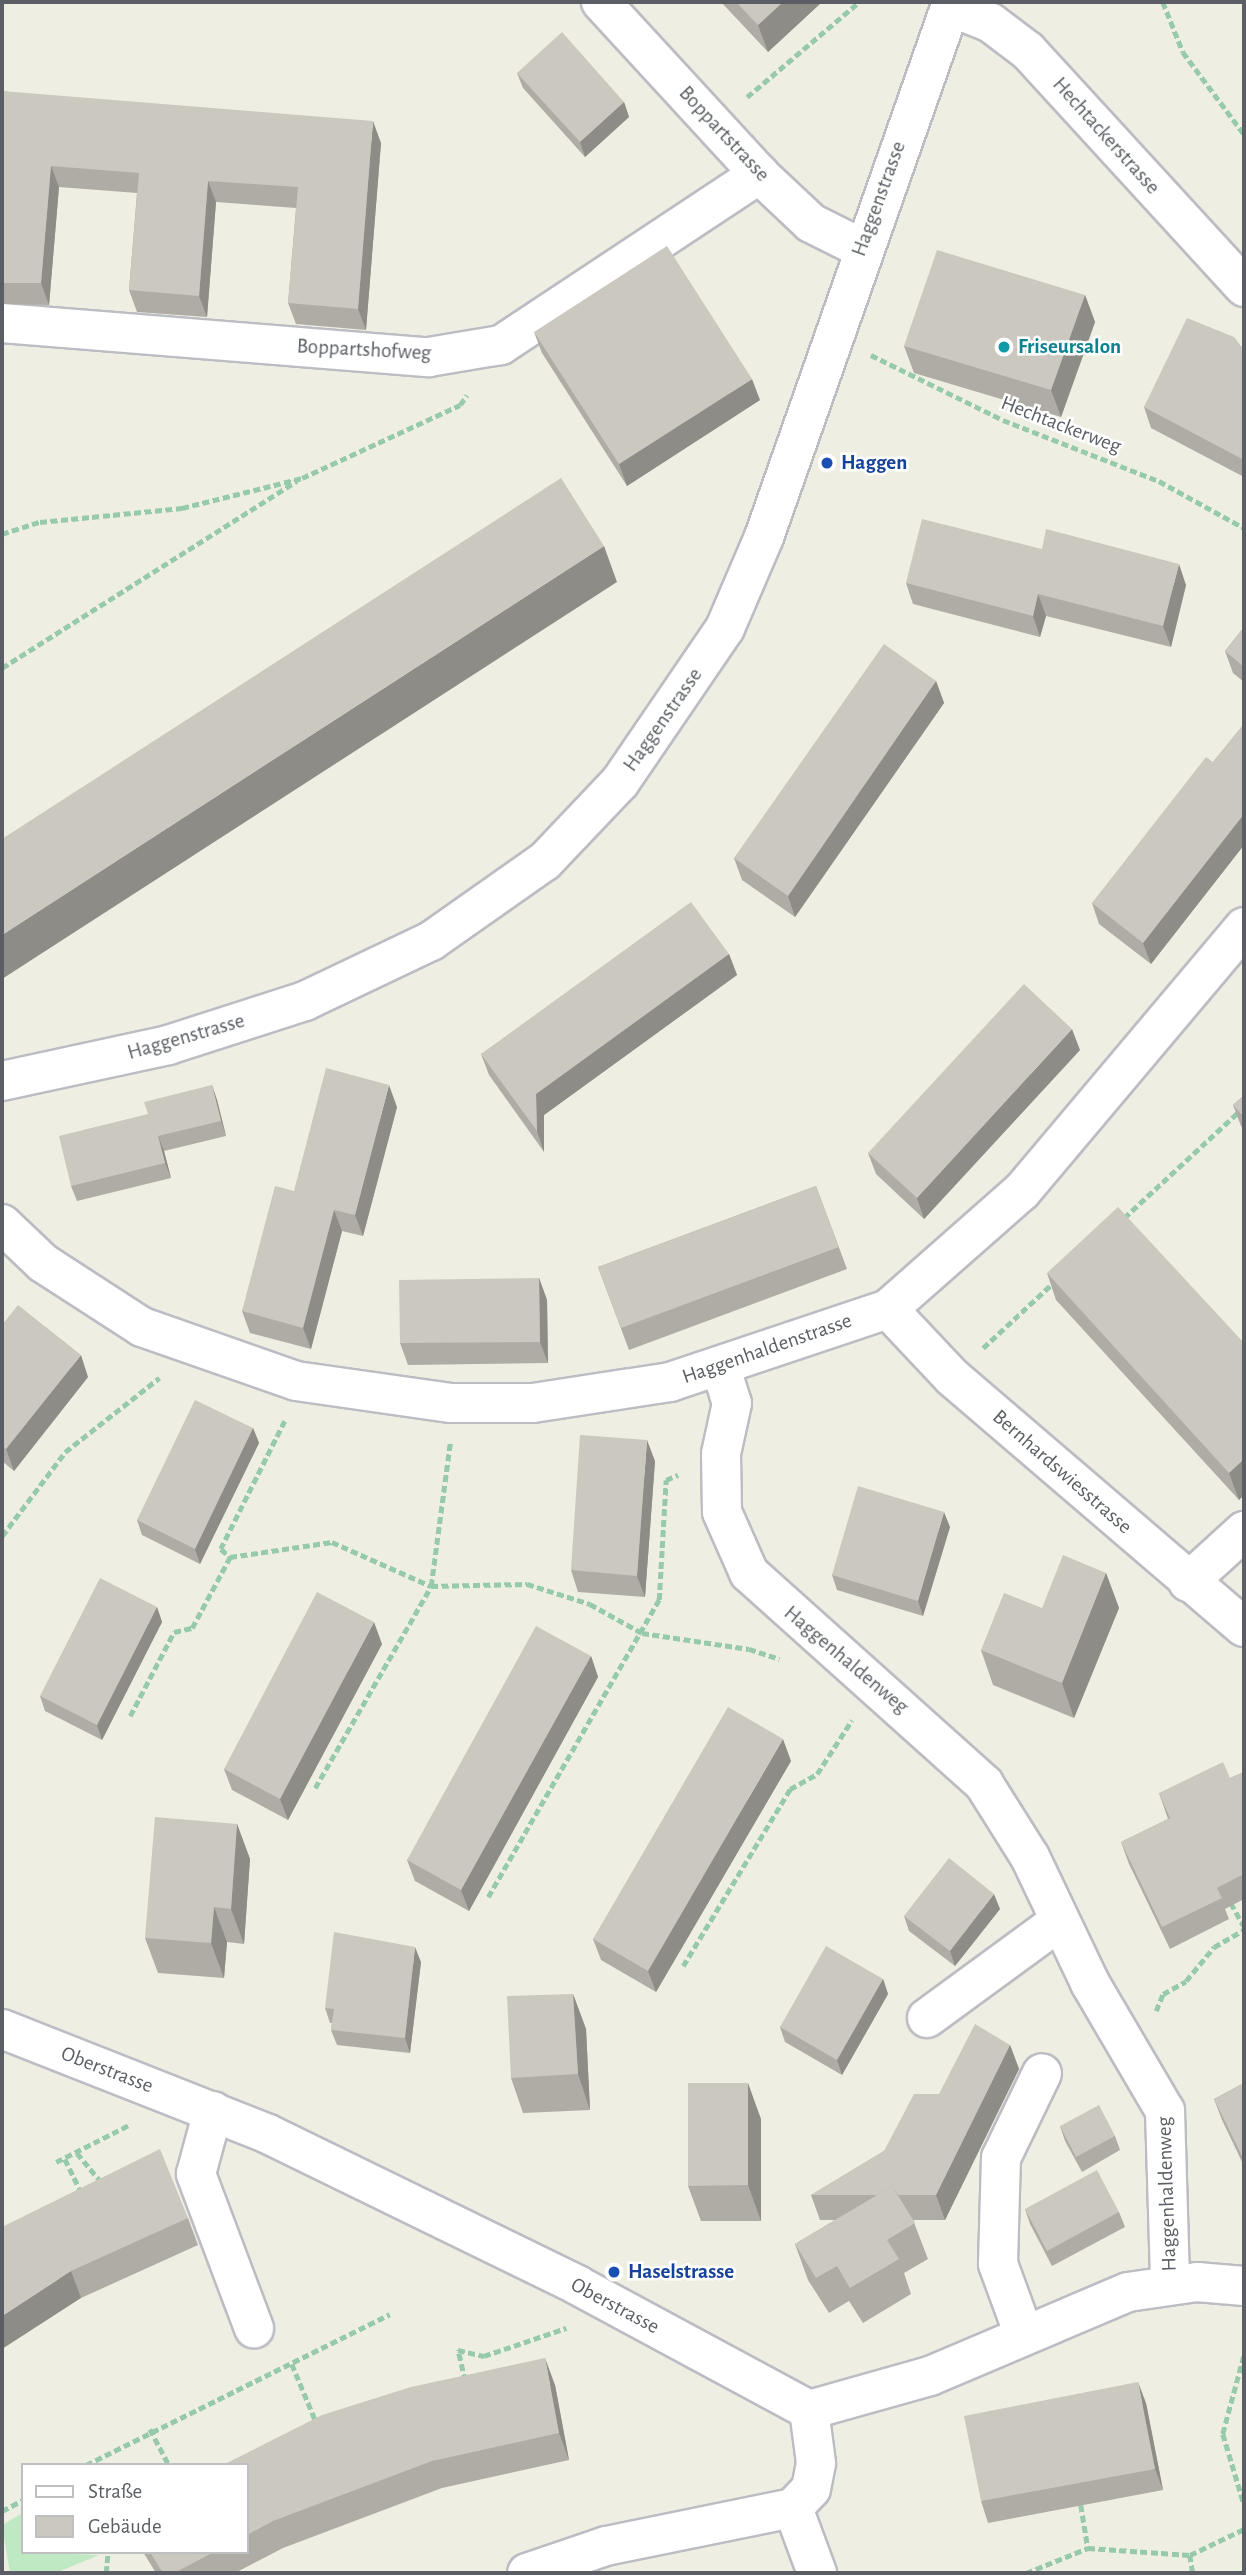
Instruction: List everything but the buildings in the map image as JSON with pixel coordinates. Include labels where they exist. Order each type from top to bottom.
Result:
[{"type":"street","name":"Boppartstrasse","points":[[601,2],[759,174],[811,223],[861,248]]},
{"type":"street","name":"Haggenstrasse","points":[[2,1081],[168,1045],[305,1001],[430,941],[545,862],[620,782],[725,628],[794,461],[861,248],[951,4]]},
{"type":"street","name":"Hechtackerstrasse","points":[[951,4],[991,23],[1028,51],[1244,287]]},
{"type":"street","name":"Boppartshofweg","points":[[2,323],[429,357],[501,345],[759,174]]},
{"type":"street","name":"Haggenhaldenstrasse","points":[[2,1224],[43,1263],[142,1327],[296,1381],[424,1400],[533,1403],[597,1396],[721,1368],[888,1309],[1058,1153],[1244,927]]},
{"type":"street","name":"Bernhardswiesstrasse","points":[[888,1309],[951,1377],[1188,1582],[1244,1627]]},
{"type":"street","name":"Haggenhaldenweg","points":[[721,1368],[732,1403],[721,1454],[722,1512],[749,1573],[984,1784],[1030,1857],[1058,1922],[1165,2110],[1170,2284]]},
{"type":"street","points":[[1188,1582],[1244,1531]]},
{"type":"street","points":[[927,2018],[1058,1922]]},
{"type":"street","name":"Oberstrasse","points":[[2,2029],[213,2110],[577,2285],[809,2410]]},
{"type":"street","points":[[1024,2335],[998,2264],[1001,2158],[1042,2073]]},
{"type":"street","points":[[213,2110],[196,2174],[254,2328]]},
{"type":"street","points":[[527,2573],[606,2546],[793,2508],[811,2489],[816,2463],[809,2410],[930,2376],[1087,2305],[1170,2284],[1244,2286]]},
{"type":"street","points":[[793,2508],[817,2573]]},
{"type":"path","points":[[736,107],[859,2]]},
{"type":"path","points":[[1163,2],[1183,52],[1244,134]]},
{"type":"path","points":[[2,668],[302,478],[460,405],[501,345]]},
{"type":"path","name":"Hechtackerweg","points":[[866,352],[1003,420],[1159,481],[1244,528]]},
{"type":"path","points":[[2,534],[40,522],[182,508],[302,478]]},
{"type":"path","points":[[1114,1227],[1244,1107]]},
{"type":"path","points":[[973,1357],[1063,1274]]},
{"type":"path","points":[[2,1536],[65,1452],[163,1375]]},
{"type":"path","points":[[288,1411],[221,1549],[230,1557],[332,1542],[431,1586],[527,1584],[590,1604],[642,1633],[749,1649],[787,1662]]},
{"type":"path","points":[[315,1788],[431,1586],[450,1431]]},
{"type":"path","points":[[488,1896],[659,1600],[666,1480],[721,1454]]},
{"type":"path","points":[[130,1716],[174,1632],[192,1628],[230,1557]]},
{"type":"path","points":[[683,1966],[790,1789],[817,1773],[873,1686]]},
{"type":"path","points":[[1137,2057],[1163,1994],[1186,1981],[1214,1947],[1244,1928],[1224,1890]]},
{"type":"path","points":[[56,2162],[137,2121]]},
{"type":"path","points":[[77,2152],[111,2195]]},
{"type":"path","points":[[65,2159],[85,2201]]},
{"type":"path","points":[[90,2463],[150,2429],[292,2364],[390,2314]]},
{"type":"path","points":[[466,2387],[458,2350],[484,2356],[572,2326]]},
{"type":"path","points":[[1244,2356],[1233,2380],[1223,2434],[1244,2504]]},
{"type":"path","points":[[292,2364],[321,2434]]},
{"type":"path","points":[[150,2429],[168,2463]]},
{"type":"path","points":[[2,2511],[21,2501]]},
{"type":"path","points":[[1081,2505],[1088,2548]]},
{"type":"path","points":[[1026,2573],[1088,2548],[1190,2555],[1244,2529]]},
{"type":"path","points":[[106,2573],[108,2554]]},
{"type":"path","points":[[1190,2555],[1193,2573]]},
{"type":"green space","points":[[21,2514],[21,2554],[99,2555],[58,2572],[10,2573],[2,2525]]},
{"type":"place","name":"Friseursalon","points":[[1004,347]]},
{"type":"place","name":"Haggen","points":[[827,463]]},
{"type":"place","name":"Haselstrasse","points":[[614,2272]]}]
